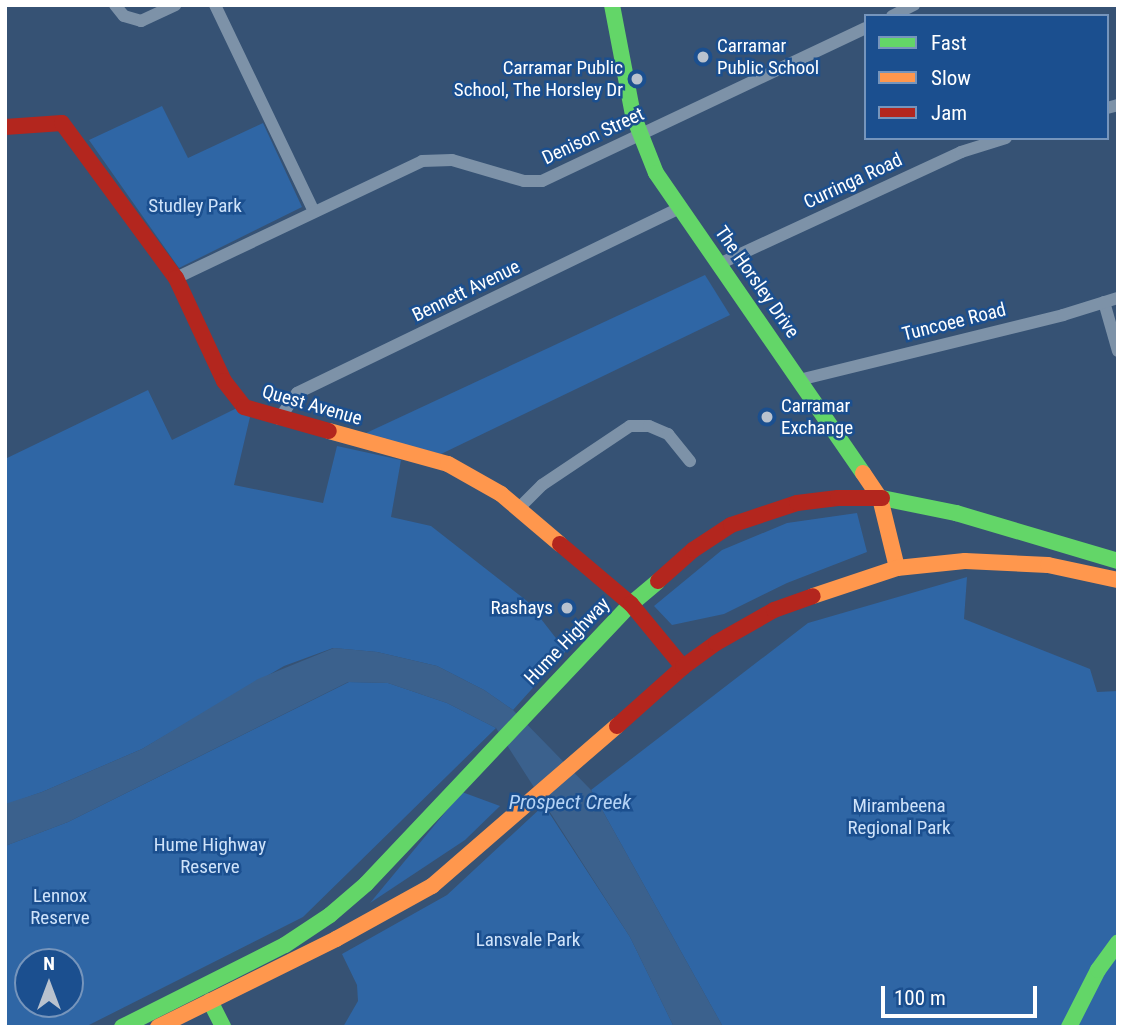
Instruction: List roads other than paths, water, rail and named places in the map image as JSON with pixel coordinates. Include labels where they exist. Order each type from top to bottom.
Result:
[{"type":"main road","name":"The Horsley Drive","points":[[612,5],[639,136],[656,173],[880,498],[897,568]]},
{"type":"main road","name":"Quest Avenue","points":[[5,127],[62,123],[176,278],[224,381],[244,407],[279,419],[448,464],[501,495],[631,604],[683,667]]},
{"type":"main road","name":"Hume Highway","points":[[122,1027],[285,945],[330,915],[366,884],[631,604],[693,550],[731,526],[797,503],[838,498],[880,498],[956,513],[1118,561]]},
{"type":"main road","points":[[158,1027],[410,899],[454,870],[683,667],[716,643],[774,610],[838,585],[897,568],[965,561],[1048,565],[1118,580]]},
{"type":"main road","points":[[1069,1027],[1098,971],[1118,942]]},
{"type":"main road","points":[[210,1001],[223,1027]]},
{"type":"street","points":[[115,5],[124,16],[141,22],[174,5]]},
{"type":"street","points":[[215,5],[314,212]]},
{"type":"street","points":[[896,14],[914,5]]},
{"type":"street","name":"Denison Street","points":[[176,278],[422,161],[453,160],[524,181],[542,181],[864,29]]},
{"type":"street","name":"Curringa Road","points":[[719,264],[961,152],[1000,140]]},
{"type":"street","name":"Bennett Avenue","points":[[279,419],[297,393],[680,208]]},
{"type":"street","name":"Tuncoee Road","points":[[799,380],[1118,298]]},
{"type":"street","points":[[1104,302],[1118,351]]},
{"type":"street","points":[[518,509],[542,485],[630,426],[649,426],[668,434],[690,461]]},
{"type":"water","name":"Prospect Creek","points":[[334,648],[377,652],[437,666],[484,690],[513,710],[591,790],[723,1027],[674,1027],[630,937],[496,728],[447,703],[388,683],[348,682],[68,822],[5,846],[5,804],[42,792],[142,749],[258,679]]},
{"type":"place","name":"Carramar Public School","points":[[703,57]]},
{"type":"place","name":"Carramar Public School, The Horsley Dr","points":[[637,79]]},
{"type":"place","name":"Carramar Exchange","points":[[767,417]]},
{"type":"place","name":"Rashays","points":[[567,608]]},
{"type":"park label","name":"Studley Park","points":[[195,206]]},
{"type":"park label","name":"Mirambeena Regional Park","points":[[899,817]]},
{"type":"park label","name":"Hume Highway Reserve","points":[[210,856]]},
{"type":"park label","name":"Lennox Reserve","points":[[60,907]]},
{"type":"park label","name":"Lansvale Park","points":[[528,940]]}]
